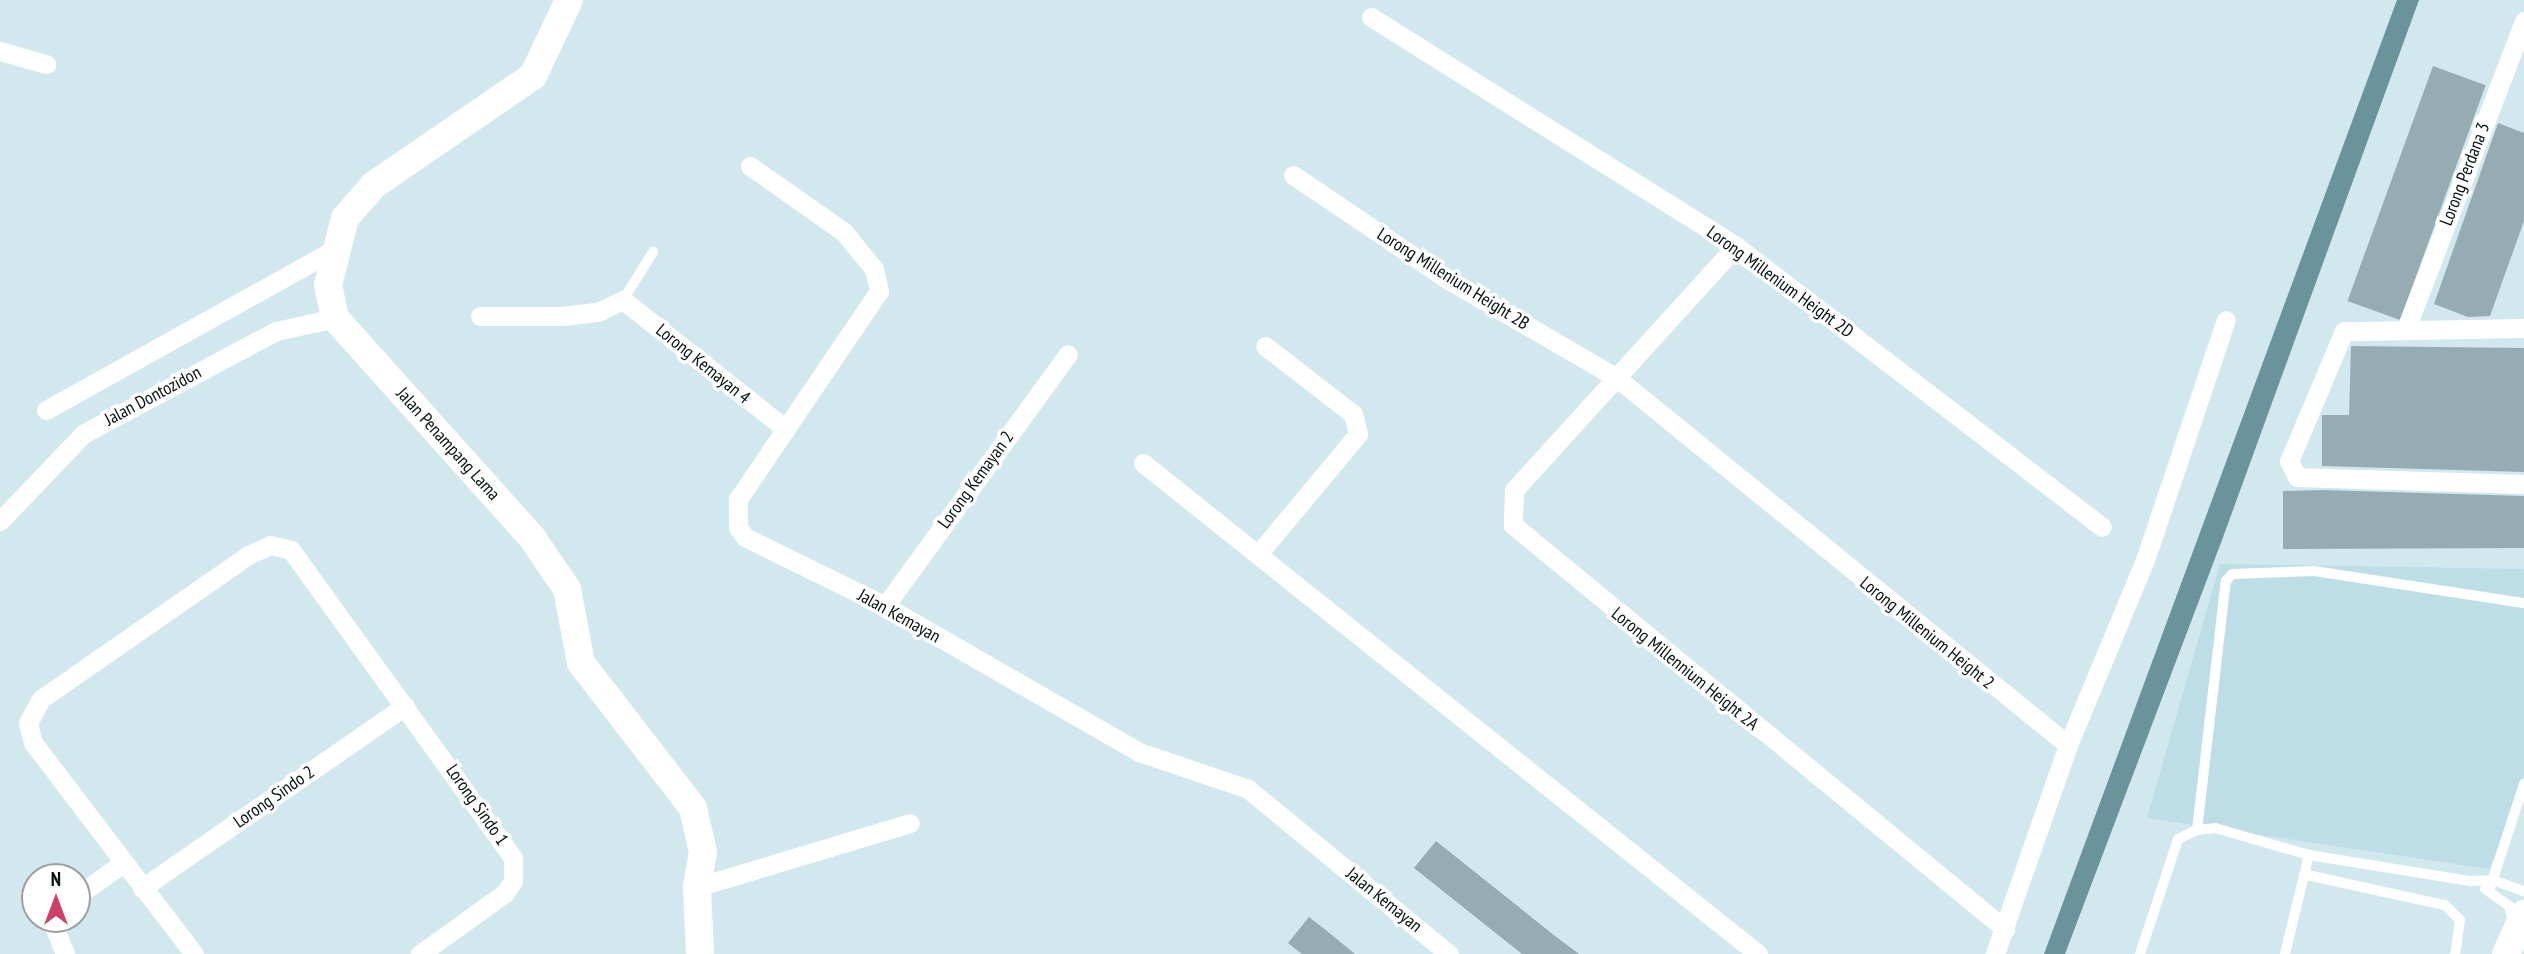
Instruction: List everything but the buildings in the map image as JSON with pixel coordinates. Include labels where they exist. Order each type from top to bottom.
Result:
[{"type":"main road","points":[[335,318],[328,285],[333,250],[345,218],[374,185],[533,76],[572,4]]},
{"type":"main road","name":"Jalan Penampang Lama","points":[[335,318],[533,539],[567,589],[581,663],[694,808],[703,852],[697,887],[700,954]]},
{"type":"street","name":"Lorong Millenium Height 2D","points":[[1371,17],[1736,246],[2102,527]]},
{"type":"street","name":"Lorong Perdana 3","points":[[2407,326],[2524,21]]},
{"type":"street","points":[[0,51],[47,64]]},
{"type":"street","name":"Jalan Kemayan","points":[[750,166],[844,232],[874,269],[879,291],[783,427],[738,499],[738,527],[745,537],[885,606],[1139,752],[1248,789],[1449,954]]},
{"type":"street","name":"Lorong Millenium Height 2B","points":[[1293,176],[1447,279],[1617,378]]},
{"type":"street","points":[[1617,378],[1736,246]]},
{"type":"street","points":[[47,410],[333,250]]},
{"type":"street","points":[[480,316],[562,316],[598,312],[623,300]]},
{"type":"street","name":"Lorong Kemayan 4","points":[[623,300],[783,427]]},
{"type":"street","name":"Jalan Dontozidon","points":[[0,521],[83,434],[276,331],[335,318]]},
{"type":"street","points":[[1995,954],[2068,745],[2145,560],[2226,320]]},
{"type":"street","points":[[2524,328],[2355,328],[2338,339],[2289,461],[2292,473],[2297,477],[2524,484]]},
{"type":"street","points":[[1259,553],[1359,434],[1353,414],[1265,346]]},
{"type":"street","name":"Lorong Kemayan 2","points":[[885,606],[1068,354]]},
{"type":"street","name":"Lorong Millenium Height 2","points":[[1617,378],[2068,745]]},
{"type":"street","name":"Lorong Millennium Height 2A","points":[[1617,378],[1514,490],[1513,525],[2005,929]]},
{"type":"street","points":[[1143,463],[1758,954]]},
{"type":"street","points":[[188,952],[33,743],[30,714],[41,699],[248,555],[270,545],[291,550],[405,706]]},
{"type":"street","name":"Lorong Sindo 2","points":[[142,888],[405,706]]},
{"type":"street","name":"Lorong Sindo 1","points":[[405,706],[504,843],[515,868],[505,893],[420,954]]},
{"type":"street","points":[[697,887],[910,823]]},
{"type":"street","points":[[91,886],[123,863]]},
{"type":"street","points":[[57,933],[65,954]]},
{"type":"lane","points":[[623,300],[653,251]]},
{"type":"lane","points":[[2197,830],[2226,580],[2232,574],[2314,571],[2524,603]]},
{"type":"lane","points":[[2491,885],[2524,783]]},
{"type":"lane","points":[[2140,954],[2178,839],[2197,830],[2215,828],[2309,855],[2524,891]]},
{"type":"lane","points":[[2285,954],[2307,875],[2309,855]]},
{"type":"lane","points":[[2307,875],[2445,905],[2460,920],[2455,954]]},
{"type":"lane","points":[[2491,885],[2509,906],[2515,934]]},
{"type":"shaded area","points":[[2397,0],[2419,0],[2222,540],[2065,954],[2044,954]]},
{"type":"shaded area","points":[[2220,564],[2524,569],[2524,794],[2489,869],[2147,818]]}]
